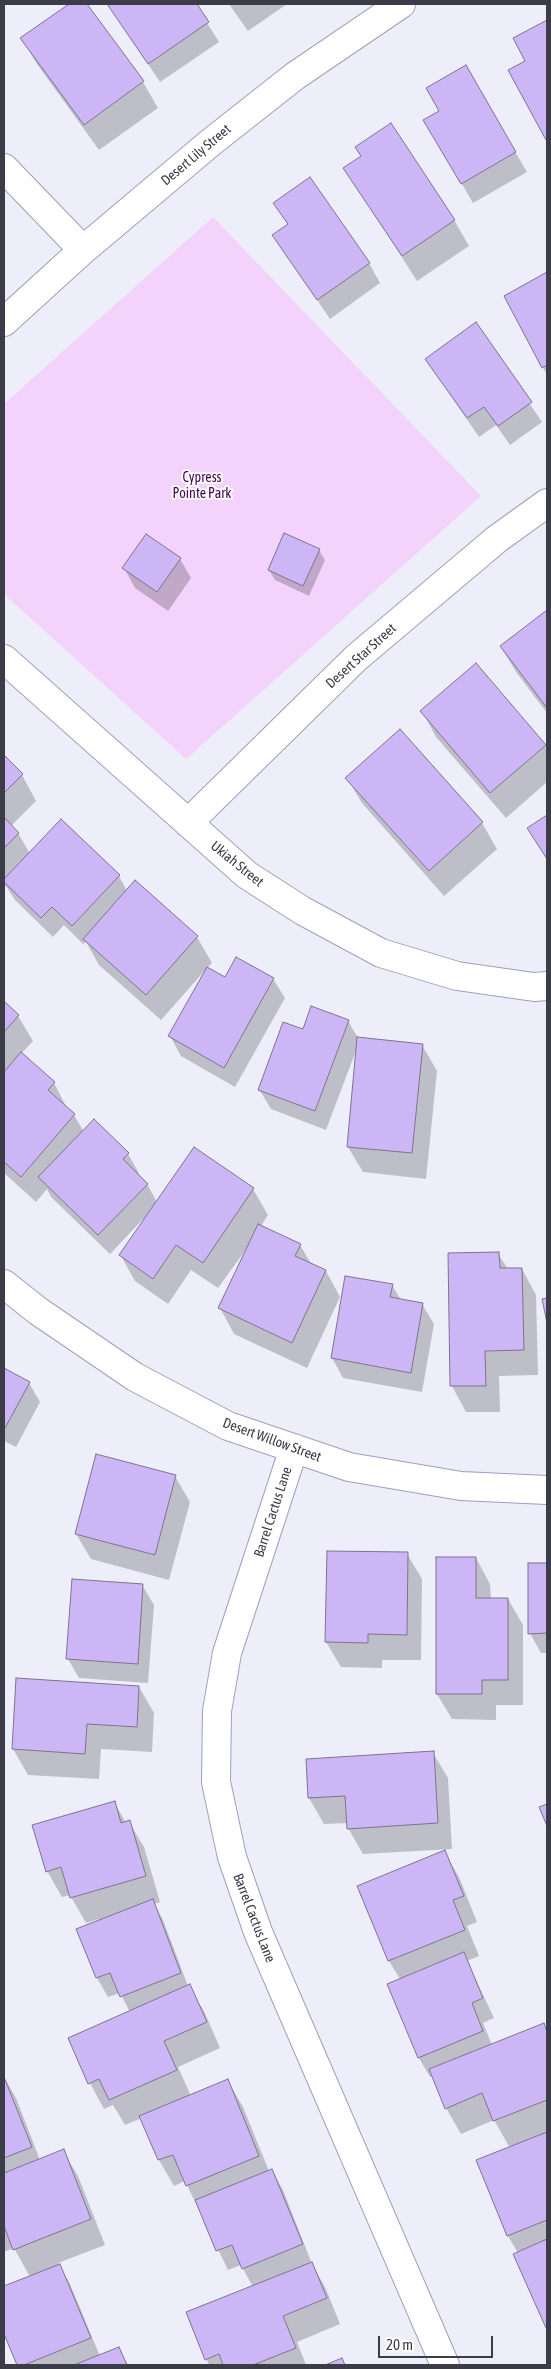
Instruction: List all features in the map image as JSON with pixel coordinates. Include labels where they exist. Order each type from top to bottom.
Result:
[{"type":"street","name":"Desert Lily Street","points":[[4,322],[83,250],[210,143],[295,76],[401,4]]},
{"type":"street","points":[[4,168],[83,250]]},
{"type":"street","name":"Desert Star Street","points":[[188,823],[356,658],[497,539],[547,503]]},
{"type":"street","name":"Ukiah Street","points":[[4,659],[247,876],[302,911],[381,954],[457,976],[534,987],[547,986]]},
{"type":"street","name":"Desert Willow Street","points":[[4,1284],[38,1311],[135,1377],[228,1426],[349,1467],[452,1484],[547,1490]]},
{"type":"street","name":"Barrel Cactus Lane","points":[[294,1448],[228,1653],[217,1711],[216,1782],[232,1857],[258,1932],[445,2365]]},
{"type":"green space","name":"Cypress Pointe Park","points":[[213,217],[481,496],[186,759],[4,594],[4,404]]},
{"type":"building","points":[[69,4],[87,4],[144,81],[84,125],[20,38]]},
{"type":"building","points":[[107,4],[197,4],[209,22],[148,64]]},
{"type":"building","points":[[547,20],[546,140],[508,70],[525,61],[513,38]]},
{"type":"building","points":[[466,65],[516,152],[461,184],[423,120],[439,111],[426,88]]},
{"type":"building","points":[[391,123],[455,220],[402,256],[343,168],[361,156],[355,147]]},
{"type":"building","points":[[310,177],[370,263],[317,300],[272,235],[288,224],[273,203]]},
{"type":"building","points":[[547,272],[547,365],[542,368],[504,296]]},
{"type":"building","points":[[476,322],[532,402],[498,426],[484,407],[467,418],[425,359]]},
{"type":"building","points":[[284,533],[320,549],[303,586],[268,570]]},
{"type":"building","points":[[146,534],[181,558],[157,592],[122,568]]},
{"type":"building","points":[[547,610],[547,708],[500,646]]},
{"type":"building","points":[[476,663],[546,745],[490,793],[420,711]]},
{"type":"building","points":[[400,729],[483,822],[429,871],[345,778]]},
{"type":"building","points":[[4,755],[23,774],[4,793]]},
{"type":"building","points":[[547,815],[547,859],[527,828]]},
{"type":"building","points":[[4,817],[19,833],[4,848]]},
{"type":"building","points":[[61,819],[120,875],[72,926],[52,907],[41,918],[4,882],[4,879]]},
{"type":"building","points":[[135,880],[198,936],[146,995],[83,939]]},
{"type":"building","points":[[236,957],[274,978],[224,1068],[168,1036],[207,967],[225,977]]},
{"type":"building","points":[[4,1001],[19,1015],[4,1032]]},
{"type":"building","points":[[311,1006],[349,1020],[315,1111],[258,1090],[283,1022],[303,1029]]},
{"type":"building","points":[[357,1037],[423,1044],[412,1153],[347,1147]]},
{"type":"building","points":[[21,1052],[55,1082],[48,1090],[75,1114],[21,1177],[4,1162],[4,1072]]},
{"type":"building","points":[[94,1119],[129,1153],[123,1159],[148,1184],[98,1235],[38,1177]]},
{"type":"building","points":[[194,1147],[254,1188],[203,1263],[176,1245],[153,1279],[119,1255]]},
{"type":"building","points":[[258,1224],[301,1244],[295,1256],[326,1270],[292,1343],[218,1308]]},
{"type":"building","points":[[499,1252],[500,1268],[522,1268],[524,1350],[485,1351],[486,1386],[450,1386],[448,1253]]},
{"type":"building","points":[[345,1276],[393,1284],[390,1297],[423,1303],[411,1373],[331,1358]]},
{"type":"building","points":[[547,1298],[547,1323],[542,1299]]},
{"type":"building","points":[[4,1368],[30,1382],[5,1428],[4,1428]]},
{"type":"building","points":[[96,1454],[176,1475],[155,1555],[75,1534]]},
{"type":"building","points":[[327,1551],[408,1552],[407,1635],[368,1634],[368,1643],[325,1642]]},
{"type":"building","points":[[436,1557],[476,1557],[476,1598],[508,1598],[508,1680],[482,1680],[482,1694],[436,1694]]},
{"type":"building","points":[[528,1563],[547,1563],[547,1633],[528,1634]]},
{"type":"building","points":[[72,1579],[143,1584],[138,1664],[66,1659]]},
{"type":"building","points":[[16,1678],[139,1686],[137,1727],[87,1724],[85,1754],[12,1749]]},
{"type":"building","points":[[434,1751],[438,1823],[347,1829],[345,1796],[308,1798],[306,1759]]},
{"type":"building","points":[[115,1801],[121,1823],[130,1820],[146,1876],[70,1898],[61,1867],[46,1872],[32,1825]]},
{"type":"building","points":[[547,1804],[547,1826],[539,1807]]},
{"type":"building","points":[[445,1850],[464,1896],[453,1900],[465,1930],[388,1961],[357,1886]]},
{"type":"building","points":[[153,1899],[181,1973],[120,1997],[110,1973],[96,1978],[76,1929]]},
{"type":"building","points":[[464,1952],[483,1998],[472,2003],[483,2031],[418,2058],[387,1984]]},
{"type":"building","points":[[190,1984],[207,2022],[164,2041],[177,2070],[109,2100],[99,2079],[88,2084],[68,2038]]},
{"type":"building","points":[[544,2023],[547,2032],[547,2100],[493,2121],[482,2093],[445,2109],[429,2069]]},
{"type":"building","points":[[4,2077],[32,2147],[4,2158]]},
{"type":"building","points":[[228,2079],[259,2156],[186,2186],[173,2155],[158,2160],[139,2116]]},
{"type":"building","points":[[547,2132],[547,2220],[507,2236],[476,2160]]},
{"type":"building","points":[[64,2149],[91,2219],[13,2250],[4,2226],[4,2173]]},
{"type":"building","points":[[272,2169],[303,2244],[242,2269],[232,2245],[216,2251],[195,2200]]},
{"type":"building","points":[[547,2239],[547,2327],[546,2328],[513,2254]]},
{"type":"building","points":[[312,2262],[327,2298],[283,2316],[296,2348],[253,2365],[223,2365],[219,2354],[205,2360],[186,2312]]},
{"type":"building","points":[[60,2264],[91,2338],[24,2365],[17,2365],[4,2334],[4,2286]]},
{"type":"building","points":[[119,2347],[127,2365],[74,2365]]},
{"type":"building","points":[[342,2358],[345,2365],[325,2365]]}]
